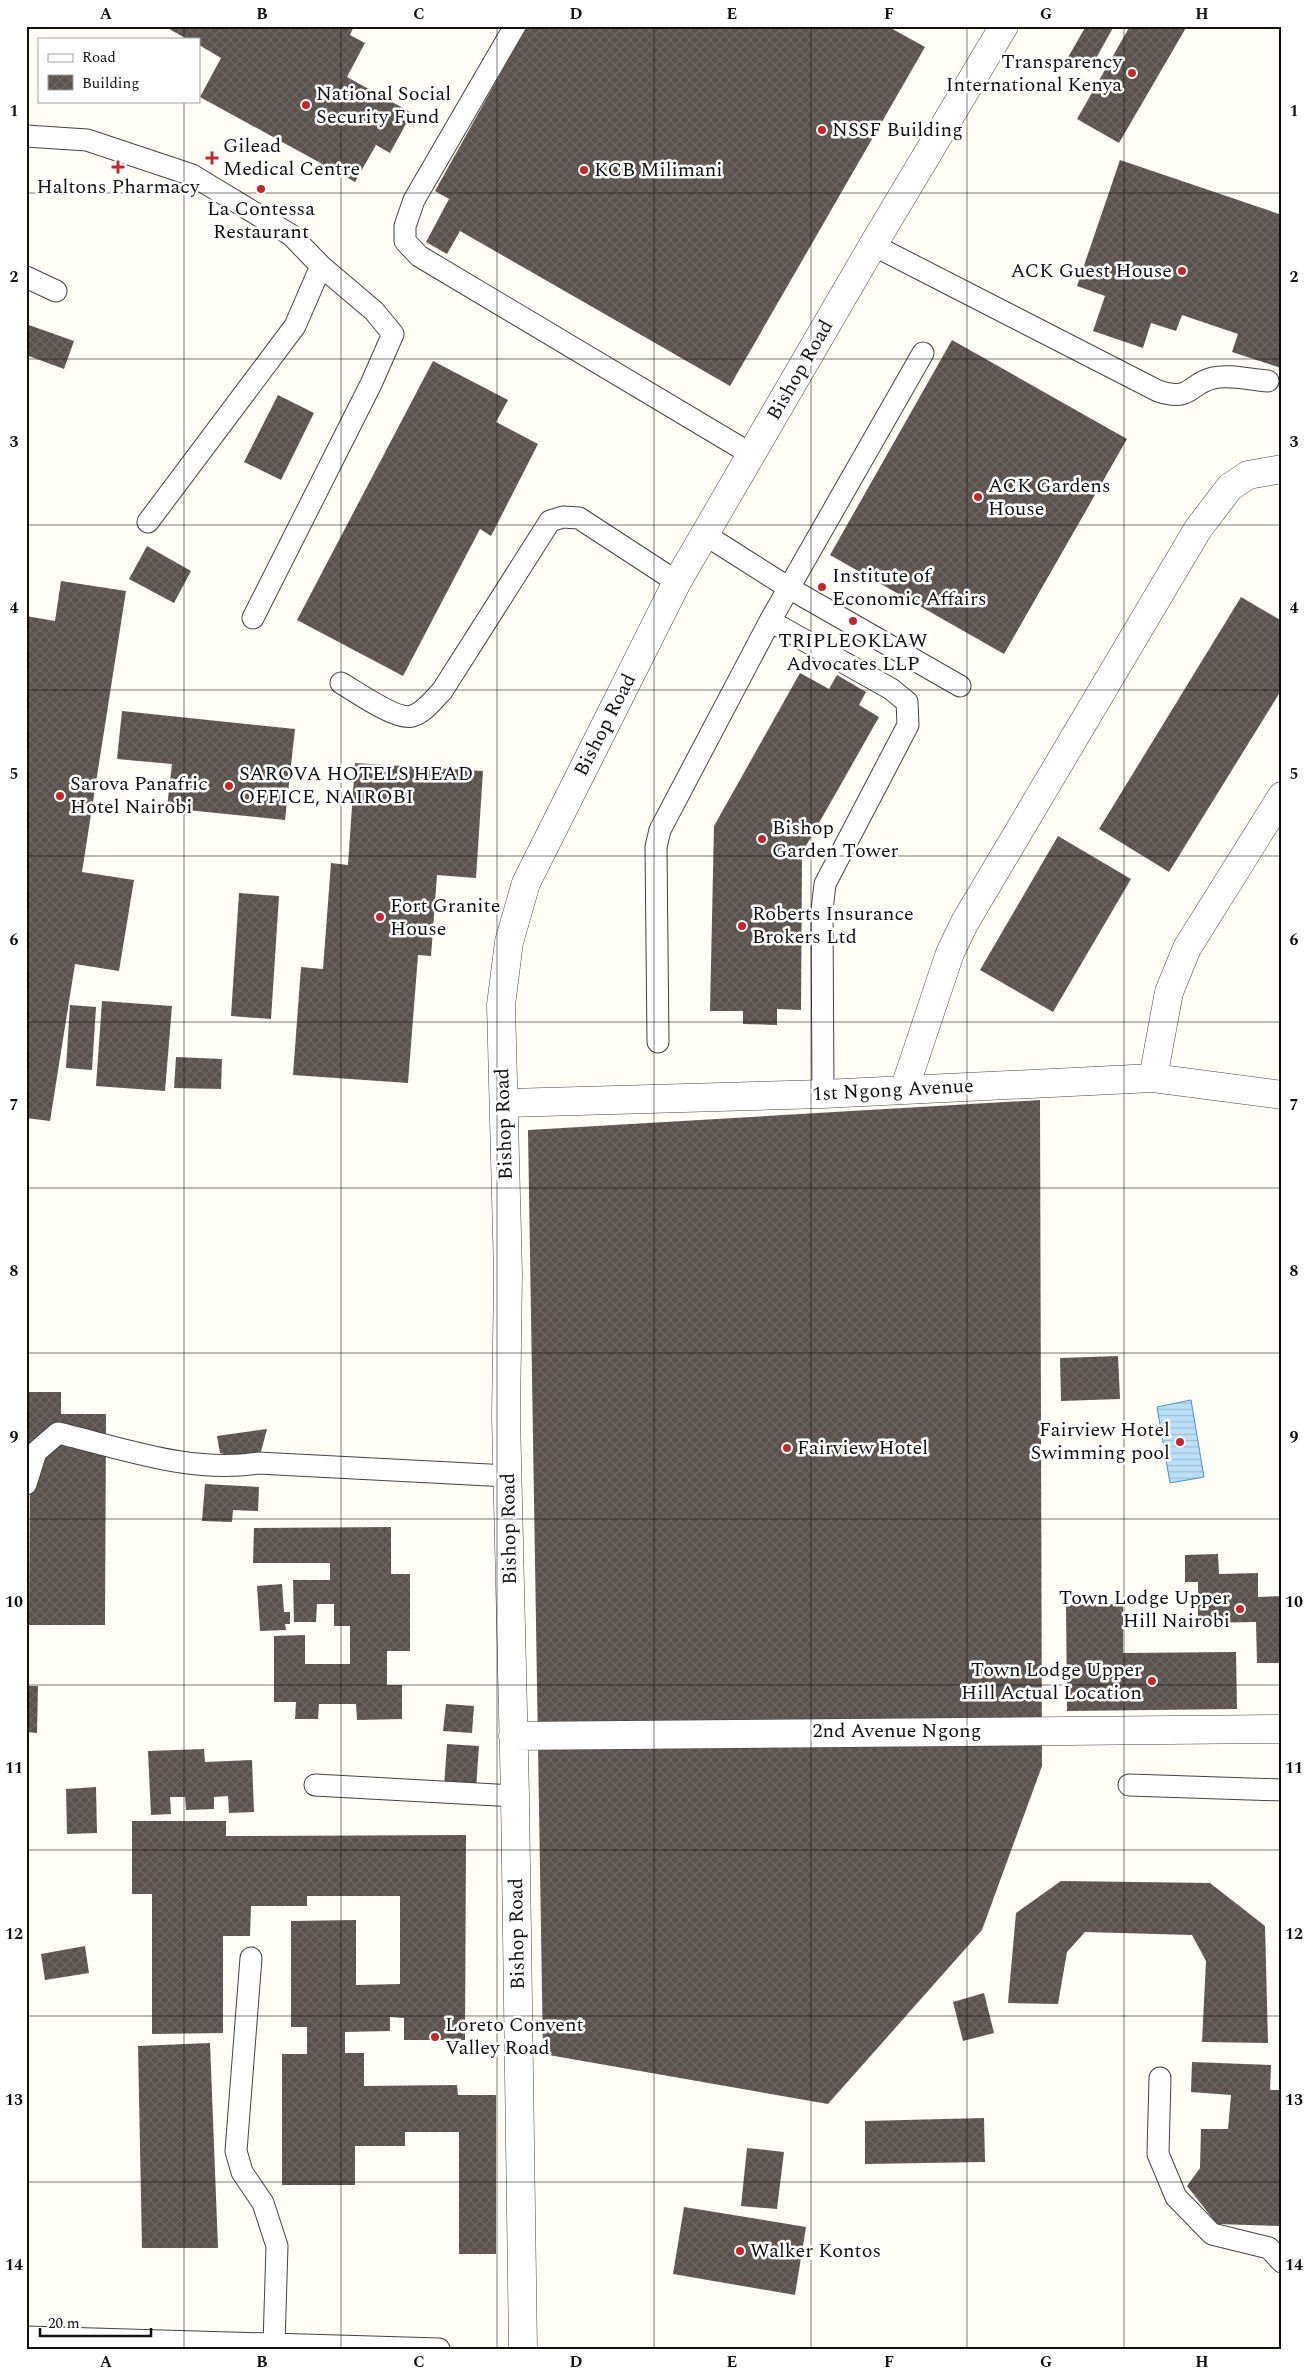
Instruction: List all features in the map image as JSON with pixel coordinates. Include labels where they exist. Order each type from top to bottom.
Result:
[{"type":"street","name":"Bishop Road","points":[[523,2349],[515,1796],[512,1736],[508,1476],[508,1272],[501,1005],[509,942],[526,883],[677,582],[873,245],[1004,26]]},
{"type":"street","points":[[904,1090],[950,953],[965,922],[1198,529],[1230,487],[1248,475],[1282,470]]},
{"type":"street","points":[[1153,1078],[1169,992],[1187,948],[1282,796]]},
{"type":"street","name":"1st Ngong Avenue","points":[[504,1104],[823,1094],[1153,1078],[1282,1095]]},
{"type":"street","name":"2nd Avenue Ngong","points":[[512,1736],[1282,1729]]},
{"type":"lane","points":[[515,26],[414,200],[405,226],[405,241],[419,256],[751,454]]},
{"type":"lane","points":[[26,136],[87,140],[192,175],[291,235],[322,266],[374,311],[392,334],[371,384],[253,618]]},
{"type":"lane","points":[[873,245],[927,275],[1158,391],[1174,396],[1189,392],[1210,378],[1223,376],[1268,382]]},
{"type":"lane","points":[[148,522],[295,326],[322,266]]},
{"type":"lane","points":[[26,277],[56,291]]},
{"type":"lane","points":[[658,1042],[656,847],[660,830],[770,621],[923,353]]},
{"type":"lane","points":[[341,684],[398,715],[412,717],[426,707],[442,691],[550,521],[563,517],[579,518],[677,582]]},
{"type":"lane","points":[[704,534],[789,588],[960,686]]},
{"type":"lane","points":[[770,621],[892,689],[907,702],[908,725],[825,884],[822,910],[823,1094]]},
{"type":"lane","points":[[26,1484],[36,1452],[58,1433],[177,1462],[240,1466],[258,1463],[508,1476]]},
{"type":"lane","points":[[315,1785],[515,1796]]},
{"type":"lane","points":[[1129,1785],[1282,1790]]},
{"type":"lane","points":[[251,1958],[236,2151],[242,2172],[263,2203],[277,2246],[274,2344]]},
{"type":"lane","points":[[1160,2078],[1158,2154],[1176,2197],[1212,2234],[1269,2248],[1282,2262]]},
{"type":"lane","points":[[26,2337],[439,2349]]},
{"type":"water","name":"Fairview Hotel Swimming pool","points":[[1191,1400],[1204,1477],[1170,1483],[1157,1407]]},
{"type":"building","name":"National Social Security Fund","points":[[164,26],[354,26],[350,35],[365,43],[347,77],[412,113],[390,153],[376,145],[355,182],[200,97],[221,58],[200,46],[200,38],[185,38]]},
{"type":"building","points":[[527,26],[887,26],[925,47],[730,386],[460,231],[447,254],[426,242],[449,199],[435,191]]},
{"type":"building","points":[[1086,26],[1114,26],[1089,71],[1067,59]]},
{"type":"building","name":"Transparency International Kenya","points":[[1130,26],[1187,26],[1119,143],[1077,119]]},
{"type":"building","name":"ACK Guest House","points":[[1120,160],[1282,215],[1281,368],[1232,352],[1238,334],[1182,315],[1176,331],[1151,323],[1143,348],[1093,331],[1105,296],[1077,286]]},
{"type":"building","points":[[26,324],[74,341],[64,369],[26,355]]},
{"type":"building","name":"ACK Gardens House","points":[[952,340],[1127,439],[1004,654],[830,555]]},
{"type":"building","points":[[433,361],[508,400],[496,422],[538,444],[491,536],[480,529],[403,676],[297,620]]},
{"type":"building","points":[[278,395],[314,413],[281,480],[244,462]]},
{"type":"building","points":[[147,546],[191,571],[174,603],[129,579]]},
{"type":"building","name":"Sarova Panafric Hotel Nairobi","points":[[61,581],[126,591],[82,872],[134,880],[119,971],[75,964],[50,1121],[26,1118],[26,616],[55,621]]},
{"type":"building","points":[[1241,597],[1282,621],[1282,689],[1169,872],[1099,829]]},
{"type":"building","name":"Bishop Garden Tower","points":[[800,673],[829,689],[837,675],[866,692],[859,705],[879,717],[802,853],[801,1010],[777,1009],[777,1025],[743,1024],[743,1011],[710,1011],[714,826]]},
{"type":"building","name":"SAROVA HOTELS HEAD OFFICE, NAIROBI","points":[[122,711],[295,729],[285,820],[167,808],[172,764],[117,759]]},
{"type":"building","name":"Fort Granite House","points":[[355,763],[483,771],[476,878],[437,875],[431,956],[418,955],[408,1083],[293,1075],[301,967],[323,969],[331,863],[348,865]]},
{"type":"building","points":[[1058,836],[1131,879],[1053,1012],[980,970]]},
{"type":"building","points":[[239,893],[279,896],[271,1019],[231,1016]]},
{"type":"building","points":[[102,1001],[172,1006],[165,1091],[96,1086]]},
{"type":"building","points":[[70,1005],[96,1007],[92,1070],[66,1068]]},
{"type":"building","points":[[176,1057],[222,1059],[221,1089],[174,1088]]},
{"type":"building","name":"Fairview Hotel","points":[[1040,1100],[1042,1766],[982,1930],[828,2104],[543,2054],[528,1130]]},
{"type":"building","points":[[1118,1356],[1120,1399],[1061,1401],[1060,1358]]},
{"type":"building","points":[[28,1392],[61,1392],[61,1414],[106,1414],[105,1625],[29,1625],[30,1474],[26,1474]]},
{"type":"building","points":[[267,1429],[258,1463],[220,1453],[217,1436]]},
{"type":"building","points":[[205,1484],[259,1487],[258,1511],[233,1510],[232,1522],[202,1521]]},
{"type":"building","points":[[391,1527],[391,1574],[410,1574],[410,1651],[387,1651],[387,1685],[402,1685],[402,1719],[357,1720],[356,1704],[319,1704],[318,1719],[295,1719],[296,1702],[274,1702],[274,1636],[305,1635],[305,1664],[350,1664],[350,1626],[334,1626],[334,1604],[317,1604],[316,1622],[294,1622],[293,1580],[330,1580],[330,1563],[253,1563],[254,1528]]},
{"type":"building","name":"Town Lodge Upper Hill Nairobi","points":[[1218,1554],[1219,1574],[1258,1573],[1258,1597],[1282,1596],[1282,1663],[1257,1663],[1256,1622],[1198,1623],[1198,1582],[1185,1582],[1185,1555]]},
{"type":"building","points":[[282,1584],[284,1612],[290,1612],[290,1624],[285,1624],[286,1630],[260,1631],[257,1586]]},
{"type":"building","name":"Town Lodge Upper Hill Actual Location","points":[[1123,1604],[1123,1653],[1236,1652],[1237,1709],[1067,1711],[1066,1605]]},
{"type":"building","points":[[26,1686],[38,1686],[37,1733],[26,1732]]},
{"type":"building","points":[[446,1704],[474,1706],[472,1733],[443,1731]]},
{"type":"building","points":[[447,1744],[479,1746],[476,1789],[444,1787]]},
{"type":"building","points":[[204,1749],[205,1762],[252,1760],[254,1812],[229,1813],[228,1796],[214,1797],[214,1809],[186,1810],[185,1797],[170,1797],[171,1814],[151,1815],[148,1751]]},
{"type":"building","points":[[96,1787],[97,1833],[67,1834],[66,1789]]},
{"type":"building","name":"Loreto Convent Valley Road","points":[[132,1821],[226,1821],[226,1836],[466,1835],[465,2040],[404,2040],[404,2018],[390,2017],[390,2031],[345,2032],[345,2053],[364,2053],[364,2086],[457,2085],[458,2095],[496,2095],[496,2254],[459,2254],[459,2132],[405,2132],[405,2146],[355,2146],[355,2185],[282,2185],[282,2054],[307,2054],[307,2027],[291,2027],[291,1921],[356,1920],[356,1985],[400,1984],[400,1896],[307,1896],[307,1906],[251,1906],[250,1936],[223,1936],[223,2033],[152,2034],[152,1894],[132,1894]]},
{"type":"building","points":[[1061,1881],[1210,1883],[1265,1926],[1268,2043],[1202,2042],[1206,1961],[1192,1935],[1085,1932],[1067,1952],[1058,2004],[1008,2003],[1016,1913]]},
{"type":"building","points":[[85,1946],[89,1973],[45,1980],[41,1954]]},
{"type":"building","points":[[984,1993],[994,2033],[963,2041],[953,2002]]},
{"type":"building","points":[[210,2043],[218,2248],[142,2248],[138,2046]]},
{"type":"building","points":[[1192,2062],[1271,2065],[1270,2090],[1282,2090],[1282,2226],[1217,2224],[1187,2186],[1200,2168],[1201,2129],[1228,2129],[1231,2095],[1191,2092]]},
{"type":"building","points":[[984,2118],[985,2162],[865,2164],[865,2121]]},
{"type":"building","points":[[747,2148],[784,2152],[777,2209],[741,2206]]},
{"type":"building","name":"Walker Kontos","points":[[684,2207],[806,2227],[795,2295],[673,2274]]},
{"type":"place","name":"Transparency International Kenya","points":[[1132,73]]},
{"type":"place","name":"National Social Security Fund","points":[[306,105]]},
{"type":"place","name":"NSSF Building","points":[[822,130]]},
{"type":"place","name":"Gilead Medical Centre","points":[[212,158]]},
{"type":"place","name":"Haltons Pharmacy","points":[[118,167]]},
{"type":"place","name":"KCB Milimani","points":[[584,170]]},
{"type":"place","name":"La Contessa Restaurant","points":[[261,189]]},
{"type":"place","name":"ACK Guest House","points":[[1182,271]]},
{"type":"place","name":"ACK Gardens House","points":[[978,497]]},
{"type":"place","name":"Institute of Economic Affairs","points":[[822,587]]},
{"type":"place","name":"TRIPLEOKLAW Advocates LLP","points":[[853,621]]},
{"type":"place","name":"SAROVA HOTELS HEAD OFFICE, NAIROBI","points":[[229,786]]},
{"type":"place","name":"Sarova Panafric Hotel Nairobi","points":[[60,796]]},
{"type":"place","name":"Bishop Garden Tower","points":[[762,839]]},
{"type":"place","name":"Fort Granite House","points":[[380,917]]},
{"type":"place","name":"Roberts Insurance Brokers Ltd","points":[[742,926]]},
{"type":"place","name":"Fairview Hotel Swimming pool","points":[[1180,1442]]},
{"type":"place","name":"Fairview Hotel","points":[[787,1448]]},
{"type":"place","name":"Town Lodge Upper Hill Nairobi","points":[[1240,1609]]},
{"type":"place","name":"Town Lodge Upper Hill Actual Location","points":[[1152,1681]]},
{"type":"place","name":"Loreto Convent Valley Road","points":[[435,2037]]},
{"type":"place","name":"Walker Kontos","points":[[740,2251]]}]
